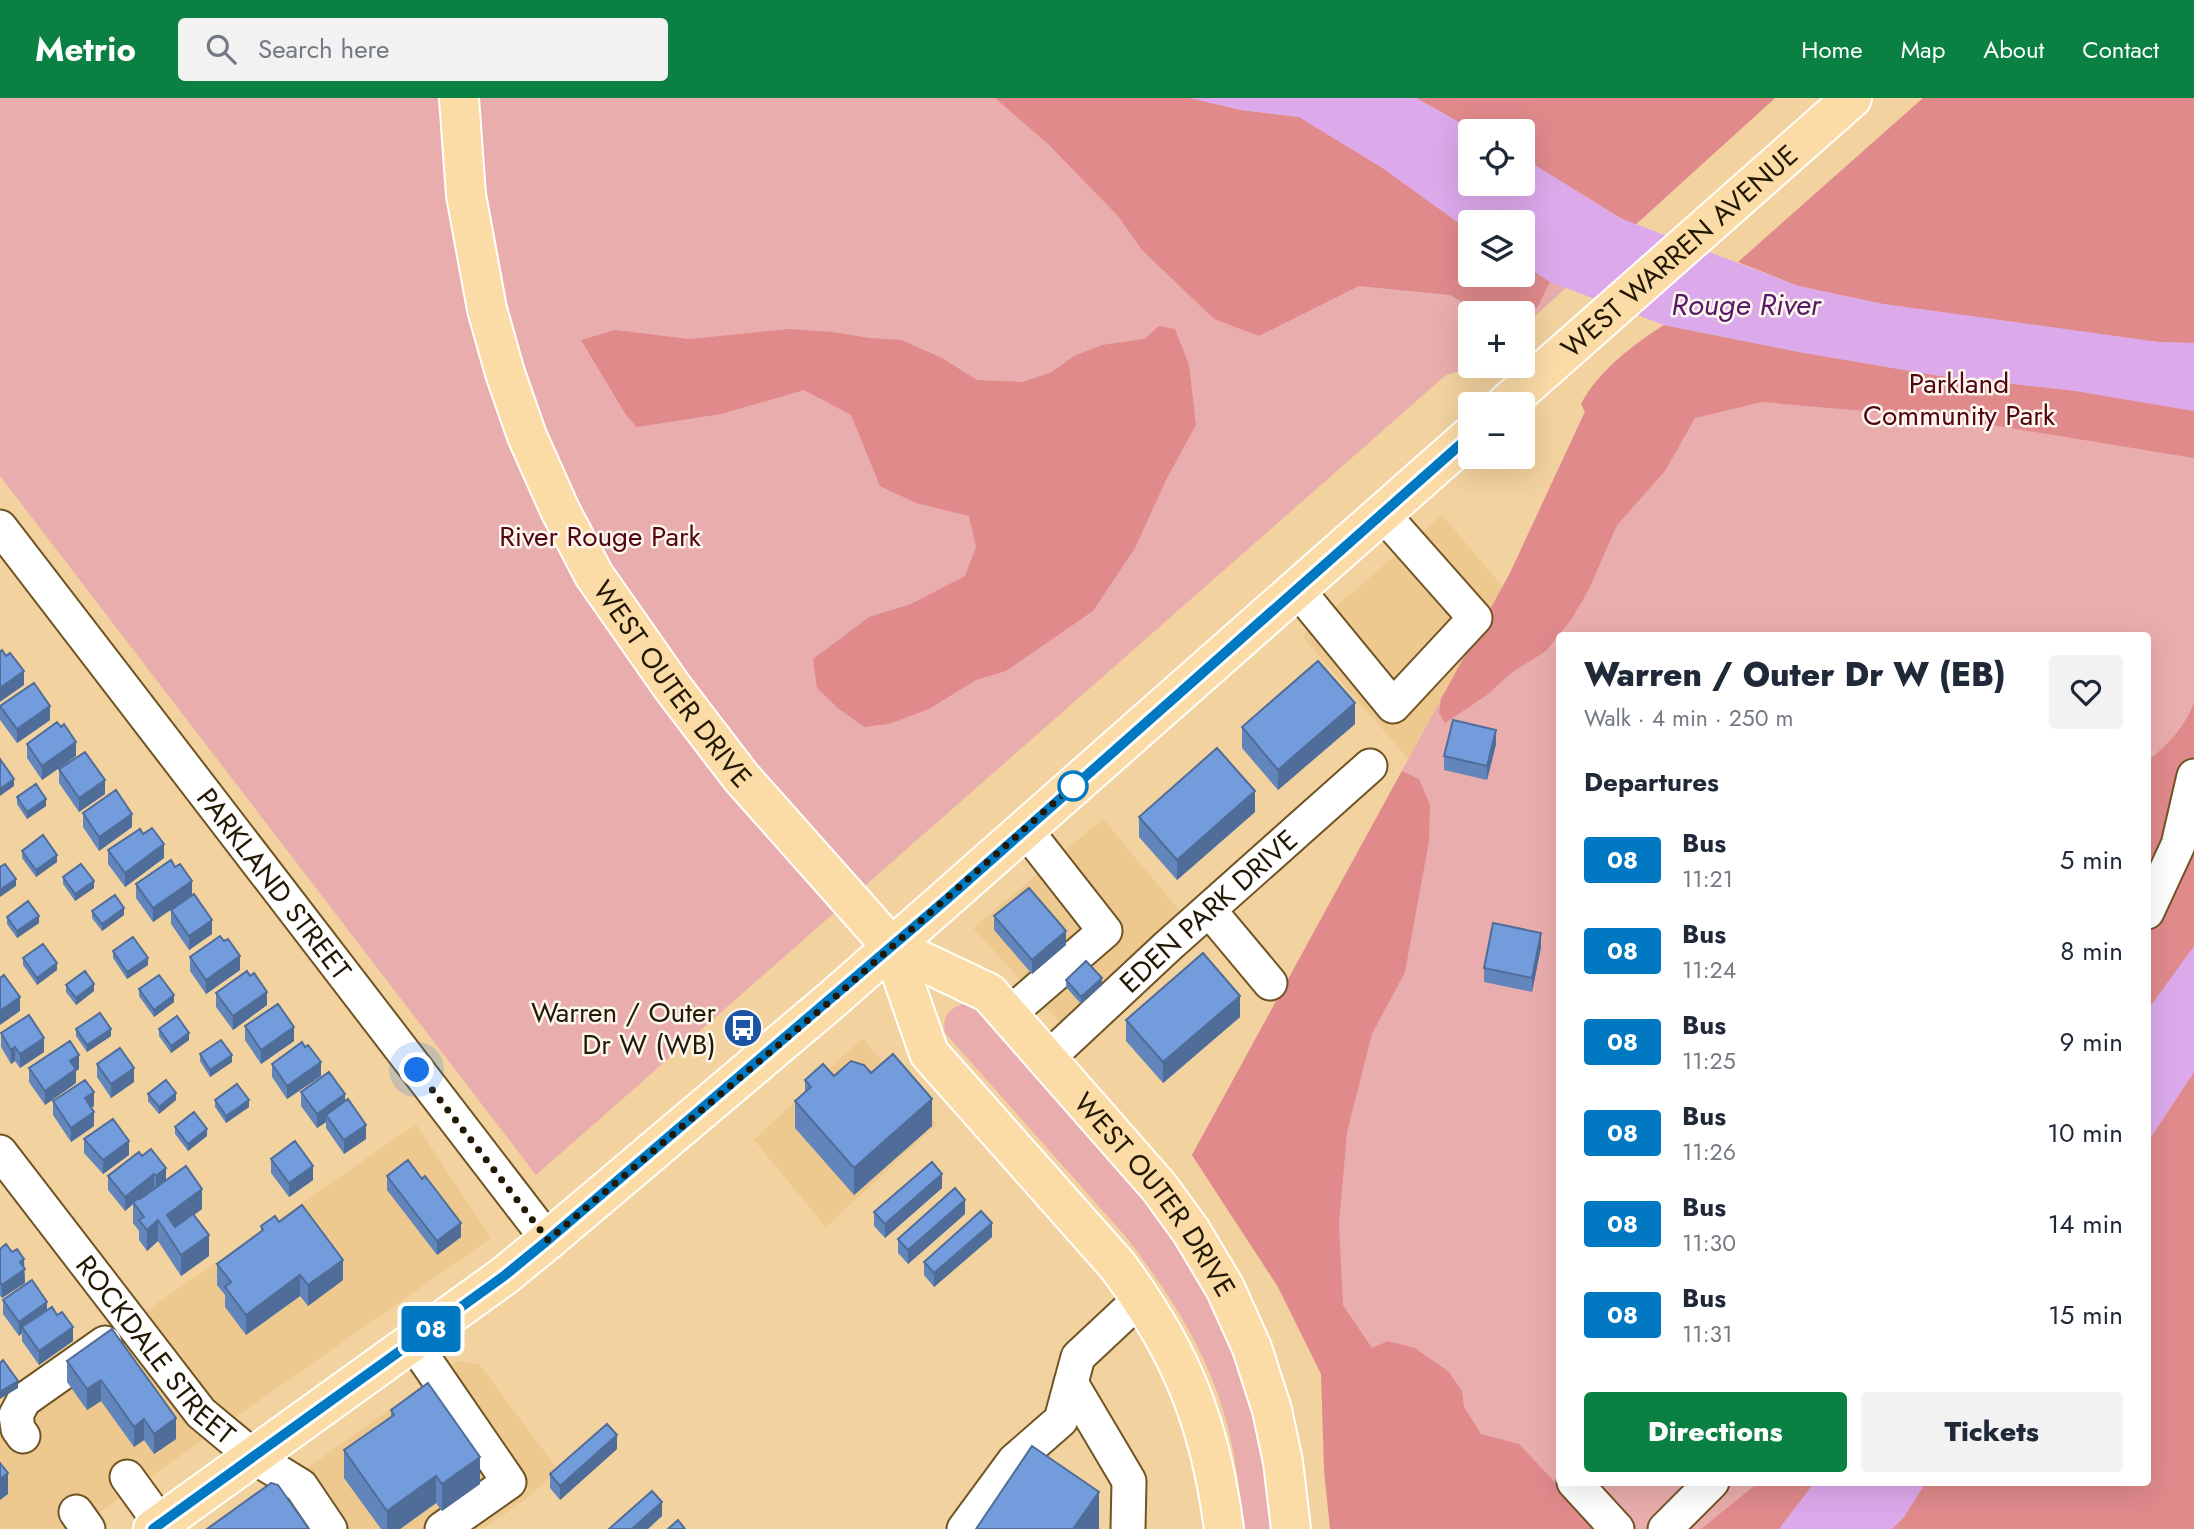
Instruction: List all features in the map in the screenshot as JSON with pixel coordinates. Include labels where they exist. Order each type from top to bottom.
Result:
[{"type":"main road","name":"WEST OUTER DRIVE","points":[[459,98],[466,195],[487,309],[505,373],[527,436],[560,510],[594,575],[688,708],[741,777],[892,947],[989,993],[1159,1187],[1191,1231],[1225,1288],[1252,1348],[1272,1410],[1283,1462],[1291,1529]]},
{"type":"main road","name":"WEST WARREN AVENUE","points":[[1520,392],[1852,98]]},
{"type":"main road","points":[[157,1526],[504,1276],[548,1240],[892,947],[1458,446]]},
{"type":"main road","name":"WEST OUTER DRIVE","points":[[892,947],[929,1053],[1117,1265],[1168,1341],[1188,1383],[1208,1439],[1224,1529]]},
{"type":"main road","points":[[918,1023],[969,984]]},
{"type":"street","points":[[1297,589],[1393,706],[1475,618],[1382,513]]},
{"type":"street","name":"PARKLAND STREET","points":[[0,527],[548,1240]]},
{"type":"street","name":"EDEN PARK DRIVE","points":[[1047,1059],[1370,766]]},
{"type":"street","points":[[2151,903],[2178,845],[2194,776]]},
{"type":"street","points":[[1009,1014],[1105,931],[1025,829]]},
{"type":"street","points":[[1209,910],[1270,983]]},
{"type":"street","name":"ROCKDALE STREET","points":[[0,1152],[201,1413],[254,1457],[301,1486],[330,1529]]},
{"type":"street","points":[[964,1529],[1014,1461],[1061,1420],[1078,1357],[1141,1298]]},
{"type":"street","points":[[23,1436],[18,1429],[16,1415],[24,1401],[132,1324]]},
{"type":"street","points":[[413,1342],[509,1482],[442,1529]]},
{"type":"street","points":[[1071,1383],[1129,1482],[1128,1529]]},
{"type":"street","points":[[127,1477],[157,1526]]},
{"type":"street","points":[[1578,1486],[1617,1529]]},
{"type":"street","points":[[1665,1529],[1708,1486]]},
{"type":"shaded area","points":[[1442,515],[1503,587],[1408,759],[1302,636]]},
{"type":"shaded area","points":[[1103,819],[1183,915],[1061,1024],[973,928]]},
{"type":"shaded area","points":[[862,1038],[937,1124],[826,1227],[754,1140]]},
{"type":"shaded area","points":[[416,1124],[491,1238],[76,1529],[0,1529],[0,1412]]},
{"type":"shaded area","points":[[458,1361],[480,1365],[558,1470],[526,1499],[483,1529],[221,1529]]},
{"type":"green space","name":"River Rouge Park","points":[[0,98],[1775,98],[1535,316],[1535,301],[1458,301],[1458,372],[1446,375],[536,1175],[0,476]]},
{"type":"green space","points":[[995,98],[1190,98],[1241,110],[1299,117],[1381,167],[1458,222],[1458,287],[1535,287],[1535,272],[1550,282],[1535,309],[1535,301],[1461,301],[1450,295],[1359,286],[1259,336],[1214,319],[1142,250],[1118,216],[1049,145]]},
{"type":"green space","points":[[1416,98],[1775,98],[1634,226],[1535,165],[1535,119],[1458,119],[1458,121]]},
{"type":"green space","points":[[1923,98],[2194,98],[2194,343],[2158,342],[1883,304],[1798,286],[1738,262]]},
{"type":"green space","name":"Parkland Community Park","points":[[2194,98],[2194,1529],[1357,1529],[1343,1449],[1316,1357],[1278,1287],[1192,1155],[1510,573],[1585,411]]},
{"type":"green space","points":[[1664,325],[1934,375],[2076,391],[2194,411],[2194,458],[1955,419],[1762,402],[1695,418],[1665,471],[1617,525],[1588,591],[1571,620],[1561,632],[1556,632],[1556,639],[1546,651],[1511,673],[1487,695],[1445,723],[1439,713],[1441,699],[1510,573],[1585,412],[1581,404],[1597,380],[1641,341]]},
{"type":"green space","points":[[1159,326],[1175,329],[1189,365],[1196,425],[1167,478],[1135,548],[1093,611],[1006,671],[976,680],[929,709],[889,724],[864,727],[839,709],[817,688],[813,659],[869,617],[911,604],[965,576],[976,547],[969,516],[916,503],[880,486],[851,415],[804,390],[721,414],[637,427],[626,415],[581,340],[615,330],[689,339],[788,329],[833,332],[901,340],[942,358],[977,380],[1023,382],[1052,372],[1074,356],[1102,345],[1144,339]]},
{"type":"green space","points":[[2194,703],[2194,947],[2151,1006],[2151,898],[2155,869],[2151,858],[2151,758],[2175,735]]},
{"type":"green space","points":[[1402,771],[1419,779],[1430,805],[1429,841],[1405,972],[1372,1034],[1347,1132],[1339,1225],[1343,1305],[1372,1348],[1388,1341],[1415,1348],[1449,1372],[1462,1391],[1464,1407],[1481,1434],[1519,1444],[1592,1522],[1594,1529],[1330,1529],[1324,1470],[1321,1374],[1278,1287],[1192,1155]]},
{"type":"green space","points":[[963,1004],[979,1010],[1130,1180],[1158,1215],[1197,1278],[1215,1311],[1243,1381],[1261,1454],[1271,1529],[1244,1529],[1233,1450],[1220,1399],[1199,1349],[1158,1280],[1126,1237],[945,1033],[944,1022],[947,1014]]},
{"type":"green space","points":[[2194,1072],[2194,1529],[1892,1529],[1904,1517],[1923,1486],[2151,1486],[2151,1137]]},
{"type":"green space","points":[[1754,1486],[1812,1486],[1779,1529],[1701,1529]]},
{"type":"water","name":"Rouge River","points":[[1190,98],[1416,98],[1458,121],[1458,196],[1535,196],[1535,165],[1620,218],[1798,286],[1883,304],[2158,342],[2194,343],[2194,411],[2076,391],[1934,375],[1664,325],[1550,282],[1535,272],[1535,210],[1458,210],[1458,222],[1381,167],[1299,117],[1241,110]]},
{"type":"water","points":[[2194,946],[2194,1072],[2151,1137],[2151,1005]]},
{"type":"water","points":[[1812,1486],[1923,1486],[1904,1517],[1892,1529],[1779,1529]]},
{"type":"building","points":[[2,650],[6,656],[10,653],[24,671],[0,688],[0,652]]},
{"type":"building","points":[[1318,661],[1355,703],[1278,770],[1242,727]]},
{"type":"building","points":[[34,683],[50,706],[17,729],[0,706]]},
{"type":"building","points":[[1453,720],[1496,730],[1487,766],[1444,756]]},
{"type":"building","points":[[57,722],[61,727],[64,724],[76,742],[42,766],[27,744]]},
{"type":"building","points":[[1217,748],[1255,791],[1177,860],[1139,817]]},
{"type":"building","points":[[85,752],[105,780],[79,798],[59,769]]},
{"type":"building","points":[[0,759],[14,779],[0,789]]},
{"type":"building","points":[[36,784],[46,799],[27,812],[17,797]]},
{"type":"building","points":[[116,790],[132,814],[99,837],[83,813]]},
{"type":"building","points":[[152,828],[164,844],[125,873],[108,850],[140,829],[143,834]]},
{"type":"building","points":[[43,835],[57,855],[36,870],[22,851]]},
{"type":"building","points":[[171,860],[175,867],[180,864],[192,881],[153,908],[136,884]]},
{"type":"building","points":[[5,864],[16,879],[0,890],[0,867]]},
{"type":"building","points":[[81,864],[94,881],[75,894],[63,877]]},
{"type":"building","points":[[1029,888],[1066,931],[1032,960],[994,916]]},
{"type":"building","points":[[194,894],[212,920],[189,936],[171,910]]},
{"type":"building","points":[[115,895],[124,908],[102,924],[92,911]]},
{"type":"building","points":[[28,901],[39,916],[17,931],[7,917]]},
{"type":"building","points":[[1493,923],[1541,933],[1532,978],[1484,968]]},
{"type":"building","points":[[220,936],[224,941],[228,939],[240,956],[206,980],[190,957]]},
{"type":"building","points":[[133,937],[148,958],[127,972],[113,951]]},
{"type":"building","points":[[43,944],[57,963],[37,978],[23,958]]},
{"type":"building","points":[[1203,953],[1240,996],[1163,1062],[1126,1020]]},
{"type":"building","points":[[1086,961],[1102,978],[1081,997],[1066,980]]},
{"type":"building","points":[[85,971],[94,984],[76,998],[66,985]]},
{"type":"building","points":[[247,971],[250,976],[254,973],[267,992],[233,1016],[216,993]]},
{"type":"building","points":[[4,975],[20,997],[0,1011],[0,978]]},
{"type":"building","points":[[159,975],[174,995],[154,1010],[139,989]]},
{"type":"building","points":[[278,1004],[294,1027],[261,1050],[245,1026]]},
{"type":"building","points":[[100,1013],[111,1029],[87,1045],[76,1029]]},
{"type":"building","points":[[29,1015],[44,1038],[20,1054],[15,1047],[11,1050],[1,1033]]},
{"type":"building","points":[[177,1016],[189,1033],[171,1046],[159,1029]]},
{"type":"building","points":[[221,1040],[232,1055],[210,1070],[200,1054]]},
{"type":"building","points":[[70,1041],[79,1055],[70,1061],[76,1069],[45,1091],[29,1068]]},
{"type":"building","points":[[302,1042],[305,1047],[308,1045],[321,1062],[287,1086],[272,1064]]},
{"type":"building","points":[[120,1048],[134,1068],[111,1084],[97,1064]]},
{"type":"building","points":[[893,1054],[932,1099],[854,1168],[795,1101],[811,1087],[805,1080],[823,1064],[834,1076],[851,1061],[864,1065],[871,1073]]},
{"type":"building","points":[[329,1072],[345,1094],[317,1114],[301,1092]]},
{"type":"building","points":[[85,1080],[94,1092],[85,1098],[94,1112],[71,1128],[53,1101]]},
{"type":"building","points":[[166,1080],[176,1093],[159,1107],[148,1094]]},
{"type":"building","points":[[237,1084],[249,1100],[226,1116],[215,1100]]},
{"type":"building","points":[[348,1099],[366,1125],[344,1140],[326,1115]]},
{"type":"building","points":[[194,1112],[207,1129],[188,1144],[175,1127]]},
{"type":"building","points":[[113,1119],[129,1141],[103,1160],[84,1139]]},
{"type":"building","points":[[295,1141],[313,1166],[289,1183],[271,1159]]},
{"type":"building","points":[[151,1149],[166,1168],[125,1197],[108,1176],[139,1152],[142,1156]]},
{"type":"building","points":[[408,1160],[422,1179],[425,1176],[461,1223],[437,1241],[387,1176]]},
{"type":"building","points":[[932,1162],[942,1174],[885,1224],[874,1212]]},
{"type":"building","points":[[186,1166],[202,1189],[167,1215],[175,1227],[193,1214],[209,1235],[181,1255],[158,1220],[147,1230],[139,1220],[144,1217],[133,1202]]},
{"type":"building","points":[[955,1188],[965,1200],[908,1250],[898,1239]]},
{"type":"building","points":[[302,1205],[343,1260],[308,1285],[300,1275],[246,1315],[225,1287],[231,1282],[217,1264],[263,1230],[261,1226],[275,1216],[279,1222]]},
{"type":"building","points":[[981,1211],[992,1223],[934,1273],[924,1262]]},
{"type":"building","points":[[6,1244],[12,1252],[17,1249],[24,1259],[20,1262],[25,1269],[2,1285],[0,1249]]},
{"type":"building","points":[[32,1280],[47,1302],[19,1322],[3,1300]]},
{"type":"building","points":[[52,1307],[57,1315],[62,1312],[73,1327],[39,1351],[22,1327]]},
{"type":"building","points":[[112,1329],[176,1418],[154,1434],[144,1419],[134,1427],[101,1380],[87,1389],[67,1361]]},
{"type":"building","points":[[3,1360],[18,1381],[0,1392],[0,1363]]},
{"type":"building","points":[[428,1383],[480,1457],[442,1484],[436,1476],[387,1511],[344,1450],[394,1415],[391,1410]]},
{"type":"building","points":[[607,1424],[617,1435],[560,1486],[550,1474]]},
{"type":"building","points":[[1032,1446],[1099,1492],[1073,1529],[976,1529]]},
{"type":"building","points":[[0,1463],[8,1473],[0,1479]]},
{"type":"building","points":[[271,1483],[278,1485],[309,1529],[207,1529]]},
{"type":"building","points":[[652,1491],[662,1502],[632,1529],[609,1529]]},
{"type":"building","points":[[678,1520],[685,1529],[668,1529]]},
{"type":"bus line","name":"08","points":[[153,1529],[504,1276],[548,1240],[834,998],[1458,447]]},
{"type":"place","name":"Warren / Outer Dr W (WB)","points":[[743,1028]]},
{"type":"route","points":[[417,1070],[548,1240],[834,998],[1073,786]]}]
